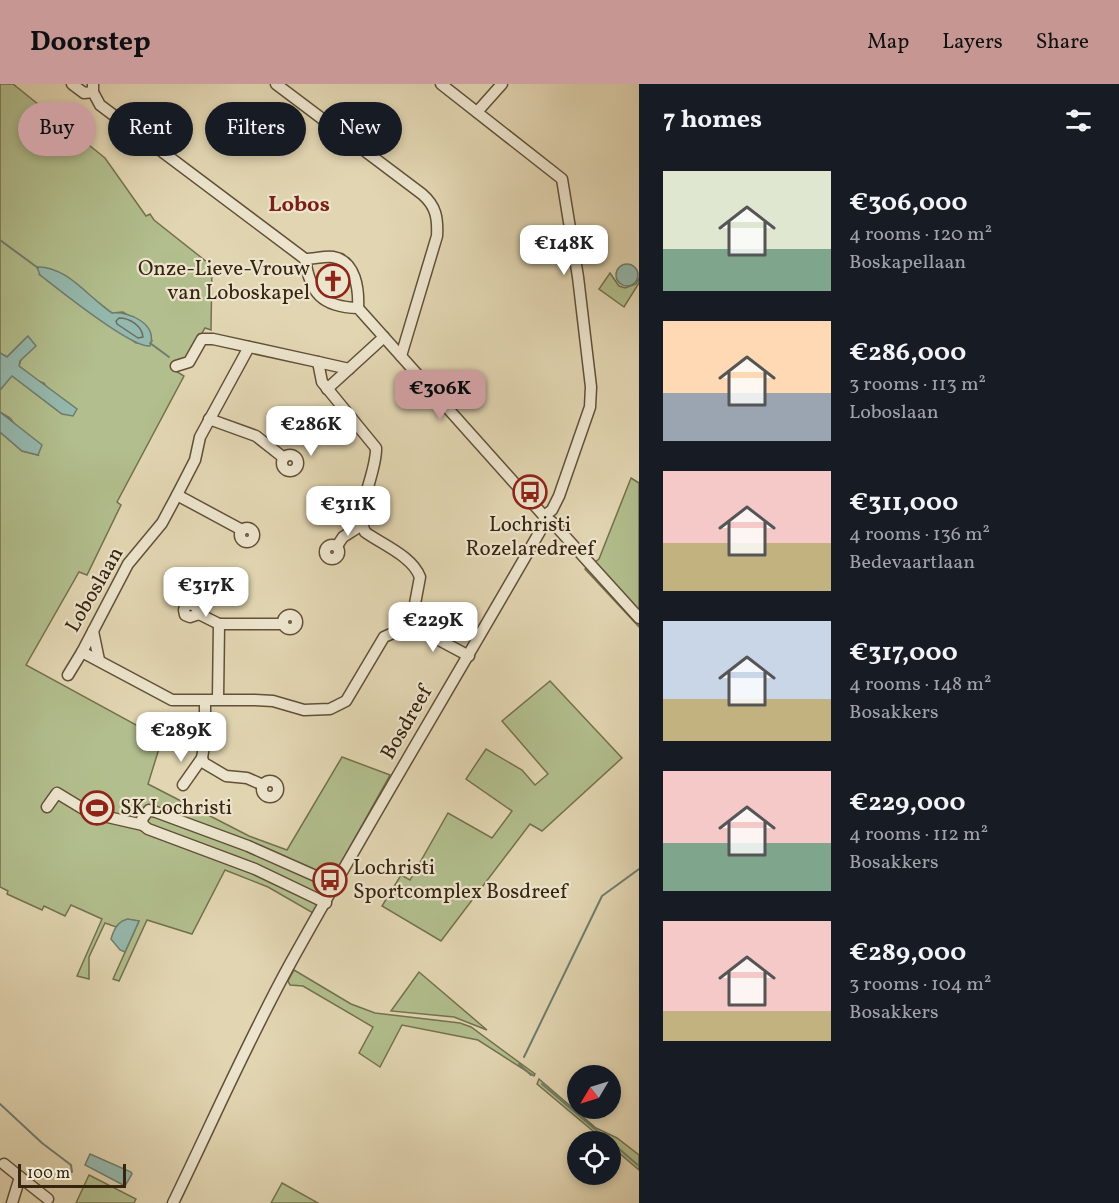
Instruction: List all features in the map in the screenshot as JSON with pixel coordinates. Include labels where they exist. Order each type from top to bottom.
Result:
[{"type":"street","points":[[72,84],[84,93],[93,88],[100,105],[305,259],[332,257],[348,265],[354,276],[358,308],[544,516],[553,523],[639,618]]},
{"type":"street","points":[[276,84],[422,194],[433,205],[438,221],[437,236],[401,356]]},
{"type":"street","name":"Bosdreef","points":[[173,1203],[214,1119],[235,1069],[291,963],[543,526],[544,516],[552,510],[590,406],[591,387],[578,277],[562,179],[441,84]]},
{"type":"street","points":[[477,112],[502,84]]},
{"type":"street","points":[[305,259],[308,279],[319,297],[339,306],[358,308]]},
{"type":"street","points":[[327,389],[384,337]]},
{"type":"street","points":[[176,366],[189,362],[202,339],[213,339],[349,369]]},
{"type":"street","name":"Loboslaan","points":[[68,675],[128,564],[162,523],[195,460],[200,437],[209,418],[249,347]]},
{"type":"street","points":[[318,362],[322,382],[376,448],[377,459],[362,514],[362,525],[365,532],[410,562],[417,570],[420,577],[411,625]]},
{"type":"street","points":[[209,418],[256,436],[284,458]]},
{"type":"street","points":[[177,495],[242,530]]},
{"type":"street","points":[[337,546],[343,537],[362,525]]},
{"type":"street","points":[[199,614],[219,624],[283,624]]},
{"type":"street","points":[[218,698],[219,624]]},
{"type":"street","points":[[411,625],[469,656]]},
{"type":"street","points":[[82,652],[172,700],[205,701],[218,698],[273,701],[304,710],[330,710],[346,701],[384,637],[411,625]]},
{"type":"street","points":[[93,631],[99,660]]},
{"type":"street","points":[[183,785],[202,758],[205,740],[205,701]]},
{"type":"street","points":[[202,758],[207,766],[218,772],[247,778],[263,785]]},
{"type":"street","points":[[48,807],[57,793],[90,813],[143,825],[255,869],[326,903]]},
{"type":"street","points":[[143,825],[144,814],[149,810],[156,812],[248,846],[336,885]]},
{"type":"street","points":[[4,1164],[48,1199]]},
{"type":"street","points":[[12,1203],[20,1177]]},
{"type":"green space","points":[[0,84],[13,84],[35,102],[18,102],[18,156],[96,156],[96,151],[105,158],[146,216],[150,214],[154,220],[212,266],[211,330],[205,328],[187,360],[174,370],[184,376],[117,502],[121,505],[87,575],[79,572],[26,665],[162,739],[148,784],[249,836],[287,850],[342,757],[390,775],[313,913],[268,887],[225,870],[192,934],[147,920],[119,981],[113,979],[139,921],[126,920],[116,927],[105,923],[89,957],[89,979],[77,976],[102,919],[71,905],[65,916],[44,906],[42,910],[7,894],[8,891],[0,887],[0,432],[22,451],[38,455],[10,418],[0,412],[0,390],[11,375],[62,414],[44,383],[19,366],[28,336],[7,357],[0,353]],"holes":[[[62,274],[112,313],[123,312],[146,327],[152,341],[136,343],[40,275]]]},
{"type":"green space","points":[[610,273],[619,286],[625,288],[636,284],[639,278],[639,283],[624,307],[599,289]]},
{"type":"green space","points":[[631,478],[639,483],[639,627],[585,569],[599,559]]},
{"type":"green space","points":[[550,681],[622,758],[542,831],[530,824],[441,941],[382,906],[401,875],[410,880],[448,813],[492,838],[512,811],[466,779],[486,749],[522,770],[535,785],[548,774],[502,721]]},
{"type":"green space","points":[[294,970],[351,1004],[375,1013],[460,1023],[471,1027],[535,1074],[534,1076],[478,1040],[402,1025],[380,1067],[359,1053],[373,1027],[303,986],[290,985],[288,981]]},
{"type":"green space","points":[[419,972],[487,1030],[454,1017],[391,1011]]},
{"type":"green space","points":[[539,1079],[567,1103],[567,1109],[537,1084]]},
{"type":"green space","points":[[579,1119],[586,1119],[602,1131],[593,1131]]},
{"type":"green space","points":[[621,1141],[639,1155],[639,1170],[621,1155]]},
{"type":"green space","points":[[89,1175],[136,1199],[134,1203],[76,1203]]},
{"type":"green space","points":[[282,1183],[318,1203],[271,1203]]},
{"type":"water","points":[[627,264],[637,271],[638,275],[631,285],[627,286],[617,279],[616,275],[623,265]]},
{"type":"water","points":[[37,267],[48,268],[68,277],[112,313],[126,314],[140,320],[150,331],[150,346],[141,344],[112,329],[40,275]]},
{"type":"water","points":[[28,336],[36,346],[20,361],[19,366],[77,409],[73,416],[62,414],[12,376],[0,390],[0,353],[7,357]]},
{"type":"water","points":[[0,412],[42,445],[38,455],[22,451],[0,432]]},
{"type":"water","points":[[128,919],[139,921],[125,952],[120,950],[111,939],[117,926]]},
{"type":"water","points":[[90,1154],[131,1172],[125,1186],[85,1165]]},
{"type":"waterway","points":[[0,240],[38,268]]},
{"type":"waterway","points":[[150,343],[169,357]]},
{"type":"waterway","points":[[524,1057],[602,896],[639,869]]},
{"type":"waterway","points":[[519,1064],[531,1075]]},
{"type":"waterway","points":[[542,1084],[597,1131]]},
{"type":"waterway","points":[[0,1104],[42,1143],[71,1165],[72,1172]]},
{"type":"waterway","points":[[621,1151],[639,1166]]},
{"type":"place","name":"Onze-Lieve-Vrouw van Loboskapel","points":[[333,281]]},
{"type":"place","name":"Lochristi Rozelaredreef","points":[[530,492]]},
{"type":"place","name":"SK Lochristi","points":[[97,808]]},
{"type":"place","name":"Lochristi Sportcomplex Bosdreef","points":[[330,880]]},
{"type":"district","name":"Lobos","points":[[299,205]]}]
